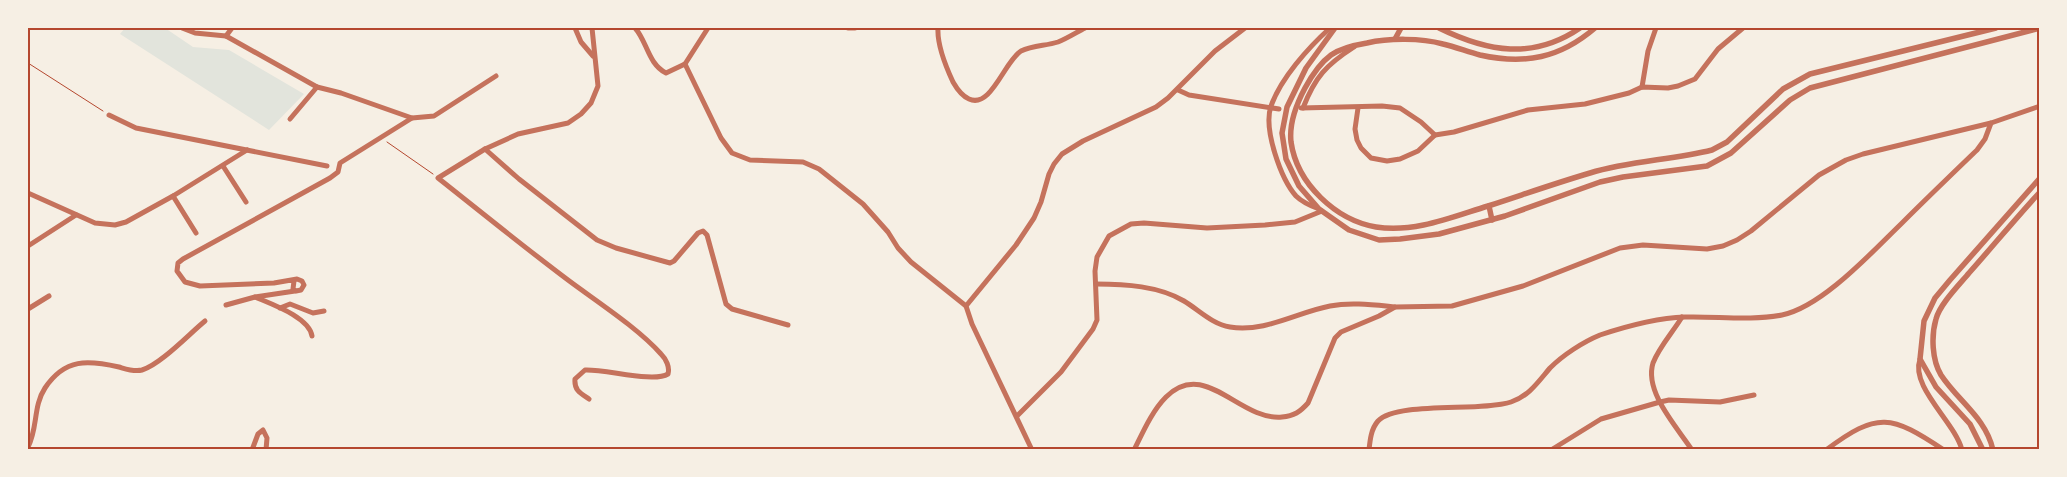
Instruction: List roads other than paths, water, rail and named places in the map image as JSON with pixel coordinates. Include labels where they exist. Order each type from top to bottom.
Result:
[{"type":"street","points":[[182,28],[194,33],[226,36],[317,87],[341,93],[412,118],[434,116],[496,76]]},
{"type":"street","points":[[226,36],[232,28]]},
{"type":"street","points":[[575,28],[580,42],[594,57]]},
{"type":"street","points":[[589,399],[578,391],[574,385],[575,379],[585,370],[613,371],[657,377],[668,374],[667,364],[654,346],[438,178],[485,149],[525,132],[568,123],[581,114],[591,103],[598,86],[592,28]]},
{"type":"street","points":[[635,28],[641,35],[651,58],[666,73],[685,64],[708,28]]},
{"type":"street","points":[[848,28],[855,28]]},
{"type":"street","points":[[938,28],[938,36],[950,75],[956,87],[963,96],[975,101],[982,100],[989,94],[1005,68],[1020,52],[1032,47],[1059,42],[1086,28]]},
{"type":"street","points":[[966,306],[1010,252],[1034,218],[1051,169],[1062,154],[1083,141],[1156,106],[1178,90],[1215,51],[1245,28]]},
{"type":"street","points":[[1330,28],[1297,63],[1270,108],[1272,145],[1278,165],[1288,185],[1297,197],[1349,230],[1379,240],[1439,234],[1505,216],[1600,182],[1623,177],[1707,166],[1731,153],[1794,96],[1810,88],[2040,28]]},
{"type":"street","points":[[1320,210],[1299,186],[1286,159],[1282,133],[1284,117],[1293,93],[1318,49],[1335,28]]},
{"type":"street","points":[[1395,39],[1402,28]]},
{"type":"street","points":[[1439,28],[1482,46],[1504,50],[1521,50],[1558,40],[1580,28]]},
{"type":"street","points":[[1595,28],[1559,52],[1525,60],[1511,60],[1479,55],[1441,43],[1395,39],[1358,44],[1332,54],[1324,61],[1308,82],[1295,111],[1291,142],[1301,170],[1313,189],[1324,201],[1350,220],[1362,225],[1382,228],[1400,229],[1418,226],[1503,202],[1591,173],[1712,150],[1726,142],[1783,89],[1810,74],[1996,28]]},
{"type":"street","points":[[1642,87],[1648,51],[1656,28]]},
{"type":"street","points":[[1358,108],[1355,128],[1357,140],[1366,154],[1378,160],[1400,159],[1425,146],[1435,135],[1454,132],[1528,110],[1585,104],[1629,93],[1642,87],[1668,88],[1678,86],[1695,79],[1718,49],[1743,28]]},
{"type":"street","points":[[1358,44],[1324,69],[1302,108],[1382,106],[1400,108],[1421,122],[1435,135]]},
{"type":"street","points":[[685,64],[720,138],[732,153],[750,160],[803,162],[819,169],[863,204],[911,262],[966,306],[972,324],[1032,450]]},
{"type":"street","points":[[290,119],[317,87]]},
{"type":"street","points":[[1178,90],[1189,95],[1279,109]]},
{"type":"street","points":[[1096,284],[1119,284],[1162,292],[1184,301],[1216,322],[1231,327],[1253,327],[1276,323],[1331,306],[1344,304],[1395,308],[1452,306],[1523,286],[1612,250],[1629,246],[1707,248],[1723,246],[1751,231],[1809,182],[1846,160],[1863,154],[1991,123],[2040,106]]},
{"type":"street","points":[[109,115],[136,128],[326,166]]},
{"type":"street","points":[[226,305],[255,297],[302,290],[304,285],[301,280],[274,284],[200,286],[185,282],[177,271],[178,263],[182,259],[330,178],[338,172],[340,163],[412,118]]},
{"type":"street","points":[[1369,450],[1372,432],[1378,421],[1388,414],[1416,409],[1508,403],[1526,394],[1564,356],[1598,336],[1635,325],[1682,317],[1760,318],[1784,315],[1812,301],[1839,282],[1869,255],[1977,150],[1985,139],[1991,123]]},
{"type":"street","points":[[485,149],[519,179],[597,240],[616,248],[670,263],[674,261],[698,233],[703,231],[707,236],[726,304],[732,309],[788,325]]},
{"type":"street","points":[[28,193],[95,223],[115,225],[126,222],[173,196],[247,150]]},
{"type":"street","points":[[223,166],[246,202]]},
{"type":"street","points":[[1962,450],[1955,431],[1924,388],[1920,379],[1918,366],[1924,321],[1935,298],[2040,178]]},
{"type":"street","points":[[1993,450],[1986,429],[1940,373],[1935,357],[1933,334],[1936,317],[1951,294],[2040,192]]},
{"type":"street","points":[[173,196],[196,233]]},
{"type":"street","points":[[1503,202],[1505,216]]},
{"type":"street","points":[[1489,206],[1492,220]]},
{"type":"street","points":[[1017,416],[1061,372],[1093,329],[1097,320],[1094,271],[1102,246],[1110,236],[1131,224],[1144,223],[1207,228],[1265,225],[1296,222],[1320,210]]},
{"type":"street","points":[[28,246],[76,215]]},
{"type":"street","points":[[294,281],[292,285],[296,291]]},
{"type":"street","points":[[28,309],[49,296]]},
{"type":"street","points":[[255,297],[280,308],[302,322],[311,331],[312,336]]},
{"type":"street","points":[[280,308],[290,304],[315,313],[324,311]]},
{"type":"street","points":[[1134,450],[1157,407],[1178,388],[1189,385],[1201,384],[1209,387],[1258,415],[1281,417],[1301,411],[1316,385],[1335,338],[1341,332],[1395,308]]},
{"type":"street","points":[[1682,317],[1653,364],[1653,388],[1660,402],[1692,450]]},
{"type":"street","points":[[28,447],[34,429],[40,397],[49,383],[66,368],[76,363],[87,361],[129,370],[144,369],[157,362],[205,321]]},
{"type":"street","points":[[1923,332],[1933,334]]},
{"type":"street","points":[[1920,359],[1936,387],[1970,424],[1983,450]]},
{"type":"street","points":[[1551,450],[1600,419],[1660,402],[1670,400],[1720,402],[1754,395]]},
{"type":"street","points":[[1826,450],[1848,433],[1862,426],[1886,421],[1905,426],[1944,450]]},
{"type":"street","points":[[252,450],[258,434],[263,430],[267,438],[266,450]]}]
